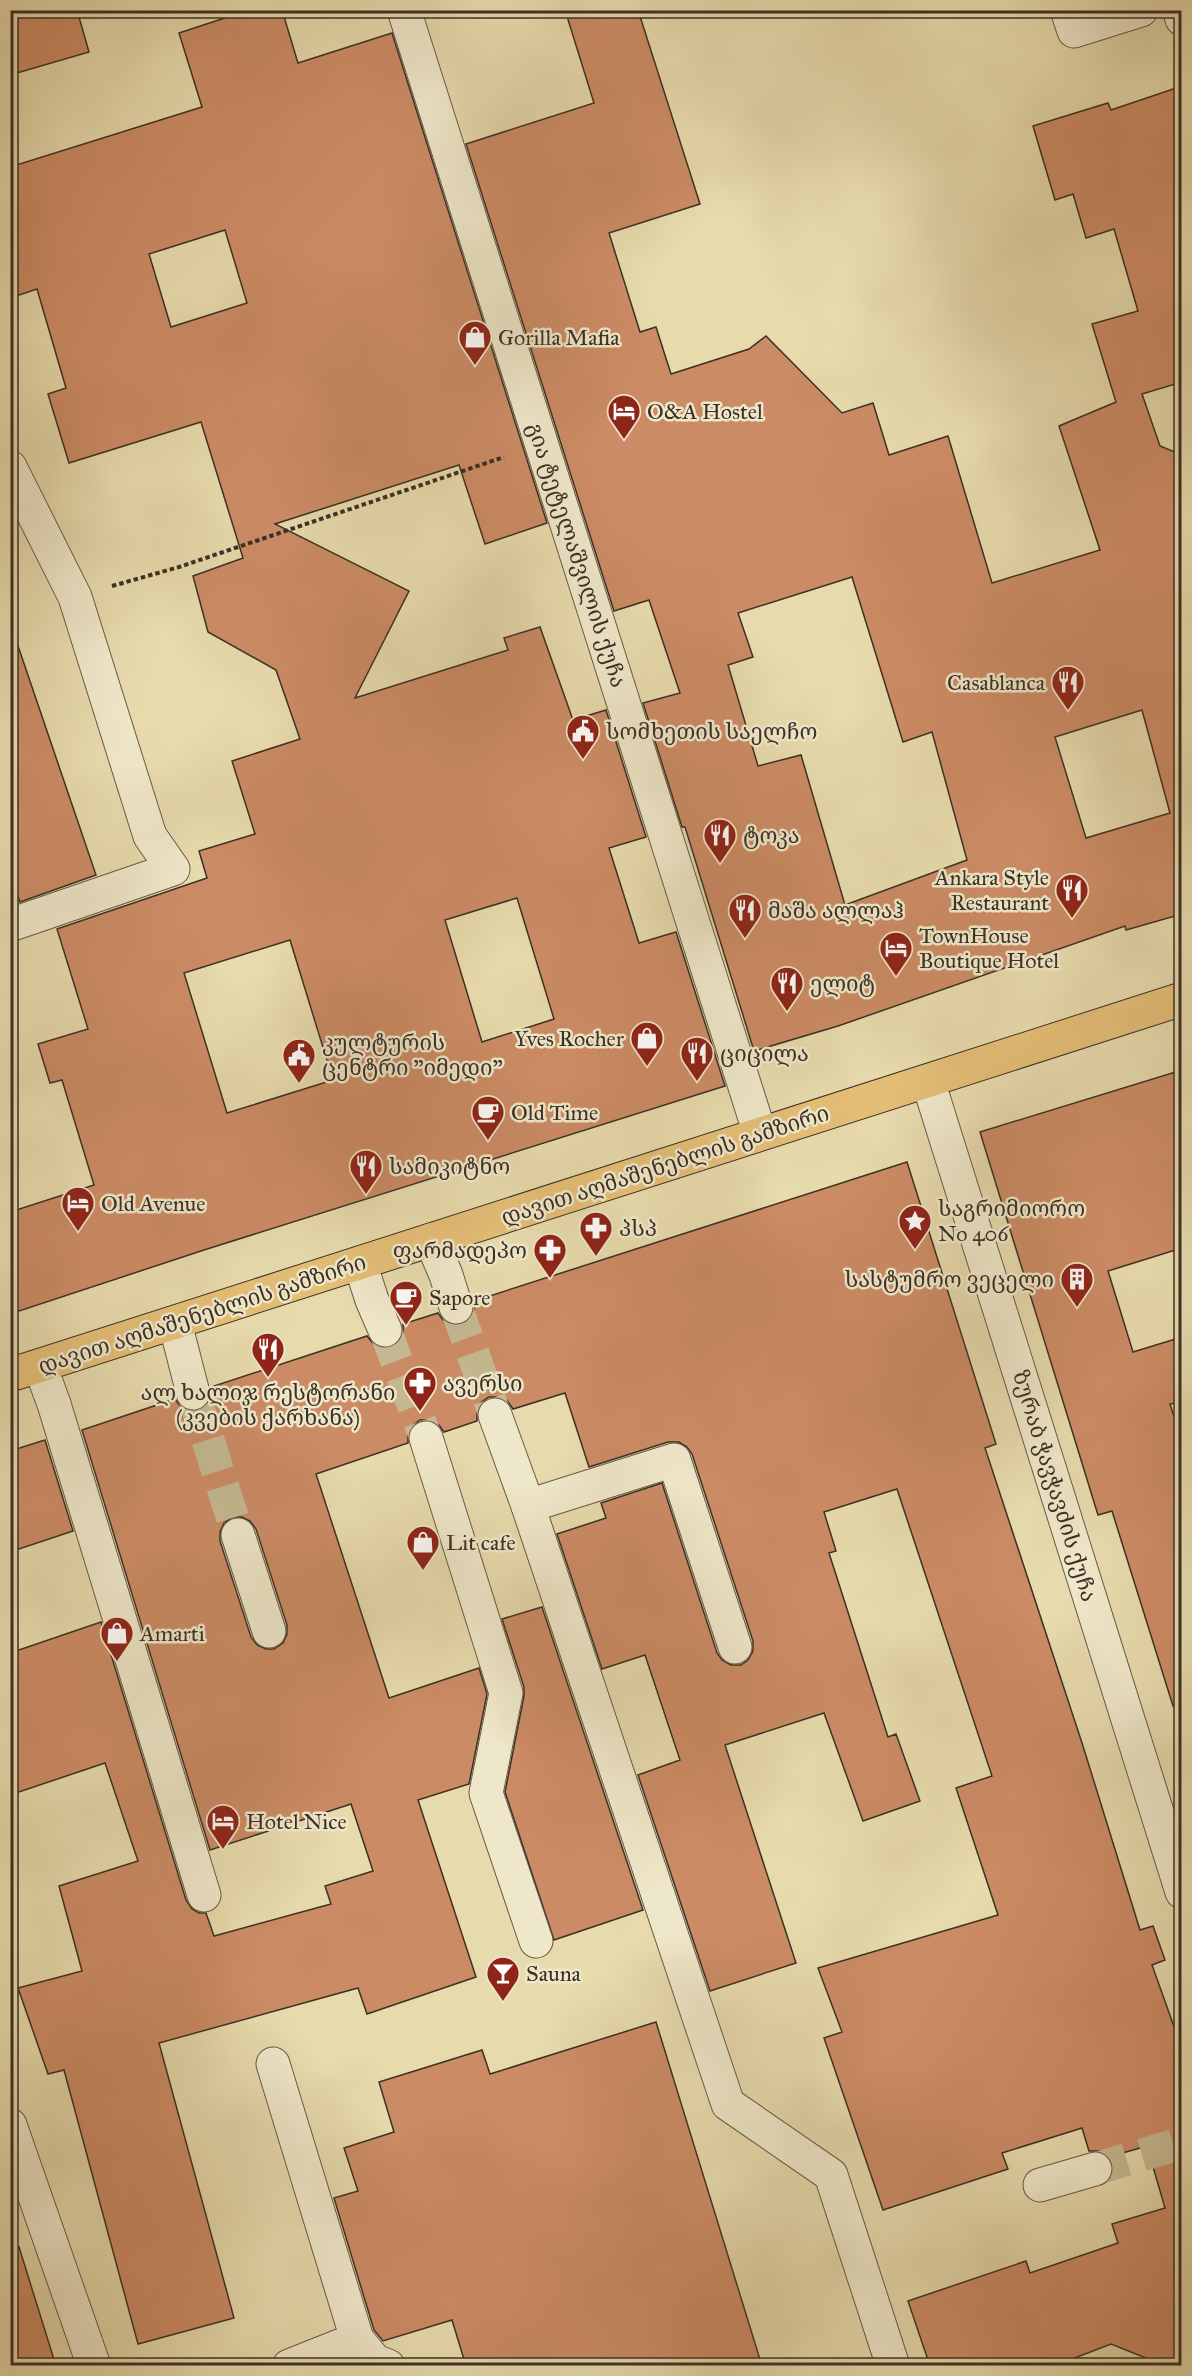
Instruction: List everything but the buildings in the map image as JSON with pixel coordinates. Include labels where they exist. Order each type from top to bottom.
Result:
[{"type":"main road","name":"დავით აღმაშენებლის გამზირი","points":[[25,1371],[1182,999]]},
{"type":"street","name":"გია ტეტელაშვილის ქუჩა","points":[[405,10],[760,1134]]},
{"type":"street","points":[[1067,10],[1074,31],[1141,10]]},
{"type":"street","points":[[1179,10],[1182,19]]},
{"type":"street","points":[[10,467],[75,597],[150,836],[173,868],[10,925]]},
{"type":"street","name":"ზურაბ ჭავჭავძის ქუჩა","points":[[928,1080],[1182,1892]]},
{"type":"street","points":[[431,1240],[456,1307]]},
{"type":"street","points":[[360,1263],[385,1330]]},
{"type":"street","points":[[175,1323],[193,1393]]},
{"type":"street","points":[[25,1371],[58,1416],[204,1895]]},
{"type":"street","points":[[495,1414],[528,1506],[728,2104],[831,2175],[893,2366]]},
{"type":"street","points":[[426,1438],[506,1693],[486,1793],[536,1941]]},
{"type":"street","points":[[528,1506],[675,1460],[735,1647]]},
{"type":"street","points":[[238,1535],[269,1631]]},
{"type":"street","points":[[273,2064],[357,2339],[375,2361],[388,2366]]},
{"type":"street","points":[[10,2126],[94,2366]]},
{"type":"street","points":[[1040,2185],[1095,2169]]},
{"type":"street","points":[[290,2366],[357,2339]]},
{"type":"path","points":[[75,597],[179,567],[542,445]]},
{"type":"tunnel","points":[[456,1307],[495,1415]]},
{"type":"tunnel","points":[[385,1330],[426,1438]]},
{"type":"tunnel","points":[[193,1393],[238,1535]]},
{"type":"tunnel","points":[[1095,2169],[1182,2143]]},
{"type":"place","name":"Gorilla Mafia","points":[[475,366]]},
{"type":"place","name":"O&A Hostel","points":[[624,440]]},
{"type":"place","name":"Casablanca","points":[[1068,711]]},
{"type":"place","name":"სომხეთის საელჩო","points":[[583,760]]},
{"type":"place","name":"ტოკა","points":[[720,864]]},
{"type":"place","name":"Ankara Style Restaurant","points":[[1072,919]]},
{"type":"place","name":"მაშა ალლაჰ","points":[[745,939]]},
{"type":"place","name":"TownHouse Boutique Hotel","points":[[896,977]]},
{"type":"place","name":"ელიტ","points":[[787,1012]]},
{"type":"place","name":"Yves Rocher","points":[[647,1067]]},
{"type":"place","name":"ციცილა","points":[[697,1082]]},
{"type":"place","name":"კულტურის ცენტრი \"იმედი\"","points":[[299,1084]]},
{"type":"place","name":"Old Time","points":[[488,1141]]},
{"type":"place","name":"სამიკიტნო","points":[[366,1195]]},
{"type":"place","name":"Old Avenue","points":[[78,1232]]},
{"type":"place","name":"საგრიმიორო No 406","points":[[915,1250]]},
{"type":"place","name":"პსპ","points":[[596,1257]]},
{"type":"place","name":"ფარმადეპო","points":[[550,1279]]},
{"type":"place","name":"სასტუმრო ვეცელი","points":[[1077,1308]]},
{"type":"place","name":"Sapore","points":[[406,1326]]},
{"type":"place","name":"ალ ხალიჯ რესტორანი (კვების ქარხანა)","points":[[268,1378]]},
{"type":"place","name":"ავერსი","points":[[420,1412]]},
{"type":"place","name":"Lit cafe","points":[[423,1571]]},
{"type":"place","name":"Amarti","points":[[117,1662]]},
{"type":"place","name":"Hotel Nice","points":[[223,1850]]},
{"type":"place","name":"Sauna","points":[[503,2002]]}]
